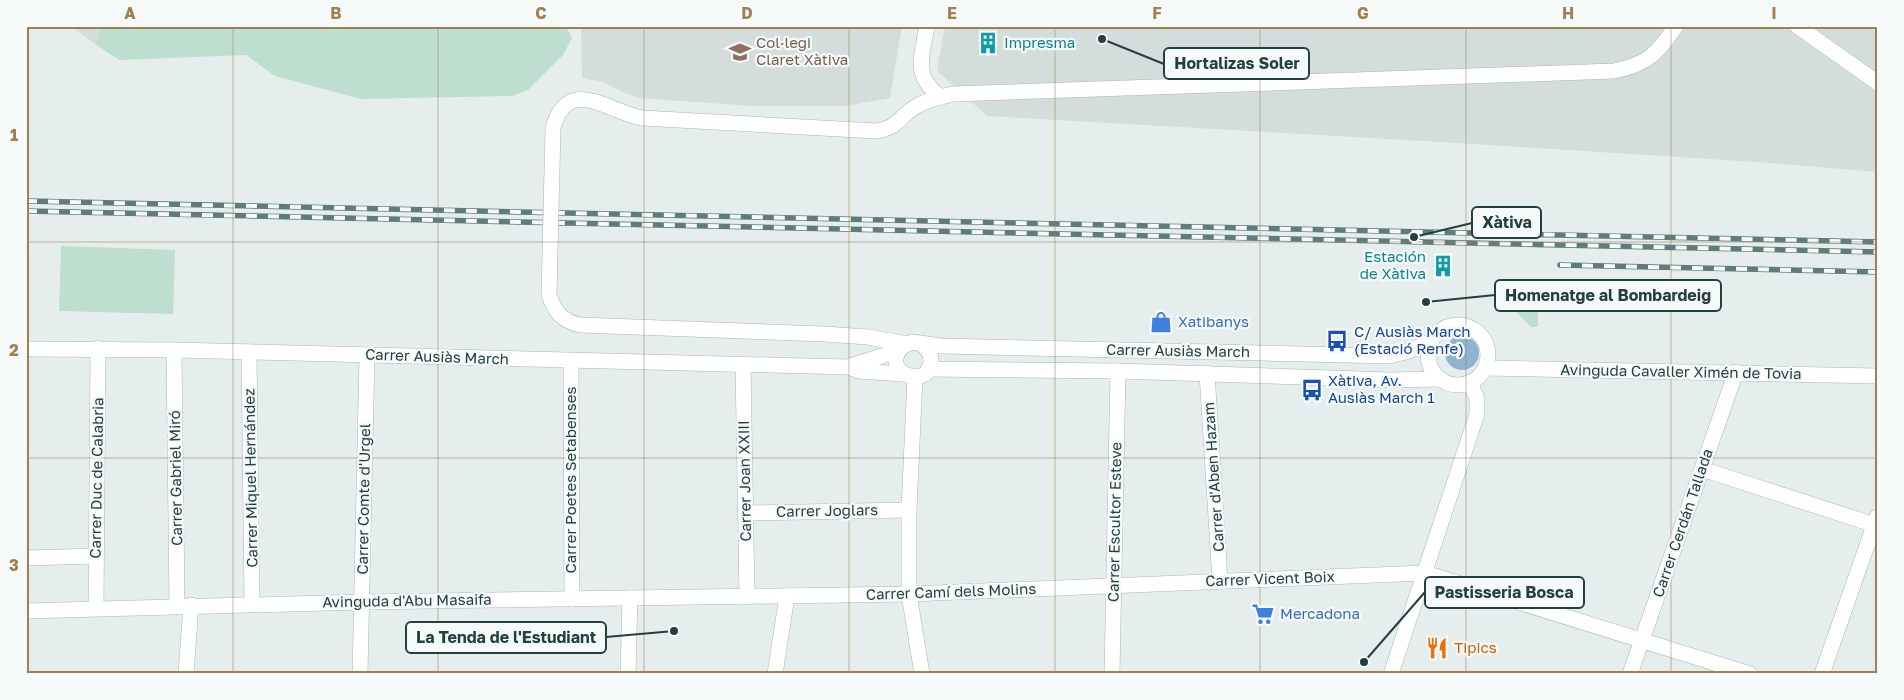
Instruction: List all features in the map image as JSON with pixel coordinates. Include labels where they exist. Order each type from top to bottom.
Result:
[{"type":"street","points":[[928,26],[920,71],[929,88],[941,97],[953,94],[1250,82],[1614,70],[1635,67],[1645,62],[1664,44],[1676,26]]},
{"type":"street","points":[[1797,26],[1878,83]]},
{"type":"street","name":"Carrer Ausiàs March","points":[[941,97],[924,102],[914,108],[896,126],[876,131],[642,118],[629,116],[599,102],[584,99],[569,102],[558,111],[553,128],[549,295],[556,312],[562,319],[580,324],[824,334],[868,337],[910,345],[1390,356],[1409,351],[1431,341]]},
{"type":"street","points":[[1468,326],[1477,331],[1486,344],[1488,358],[1485,368],[1479,376],[1470,382],[1455,384],[1441,379],[1433,371],[1429,361],[1428,351],[1431,341],[1446,327],[1468,326]]},
{"type":"street","points":[[909,375],[928,369],[931,358],[926,348],[910,345],[896,360],[909,375],[909,594],[922,674]]},
{"type":"street","name":"Carrer Ausiàs March","points":[[26,349],[98,348],[847,367],[862,364],[910,345]]},
{"type":"street","name":"Carrer Duc de Calabria","points":[[96,608],[98,348]]},
{"type":"street","name":"Carrer Gabriel Miró","points":[[174,350],[186,674]]},
{"type":"street","name":"Carrer Miquel Hernández","points":[[249,352],[252,604]]},
{"type":"street","name":"Carrer Comte d'Urgel","points":[[360,674],[367,355]]},
{"type":"street","name":"Carrer Poetes Setabenses","points":[[571,361],[572,599]]},
{"type":"street","name":"Carrer Joan XXIII","points":[[743,365],[747,597]]},
{"type":"street","name":"Carrer Ausiàs March","points":[[847,367],[859,371],[909,375]]},
{"type":"street","name":"Avinguda Cavaller Ximén de Tovia","points":[[1485,368],[1878,376]]},
{"type":"street","name":"Carrer Ausiàs March","points":[[928,369],[1118,370],[1390,380],[1441,379]]},
{"type":"street","name":"Carrer Escultor Esteve","points":[[1112,674],[1118,370]]},
{"type":"street","name":"Carrer d'Aben Hazam","points":[[1207,372],[1220,581]]},
{"type":"street","name":"Carrer Cerdán Tallada","points":[[1630,674],[1736,372]]},
{"type":"street","points":[[1391,674],[1477,414],[1476,399],[1470,382]]},
{"type":"street","points":[[1702,469],[1876,521],[1822,674]]},
{"type":"street","name":"Carrer Joglars","points":[[745,513],[909,510]]},
{"type":"street","points":[[26,558],[96,556]]},
{"type":"street","name":"Carrer Vicent Boix","points":[[1114,585],[1425,573],[1750,674]]},
{"type":"street","name":"Carrer Camí dels Molins","points":[[787,596],[909,594],[1114,585]]},
{"type":"street","points":[[775,674],[787,596]]},
{"type":"street","name":"Avinguda d'Abu Masaifa","points":[[26,611],[252,604],[787,596]]},
{"type":"street","points":[[628,674],[630,598]]},
{"type":"shaded area","points":[[71,26],[103,26],[95,44]]},
{"type":"shaded area","name":"Col·legi Claret Xàtiva","points":[[581,26],[902,26],[890,98],[845,106],[752,106],[639,98],[603,82],[582,78]]},
{"type":"shaded area","points":[[945,26],[1878,26],[1878,172],[1772,163],[1457,143],[987,116],[937,71]]},
{"type":"green space","points":[[103,26],[566,26],[572,38],[563,55],[528,90],[512,96],[361,99],[275,76],[246,55],[119,60],[95,44]]},
{"type":"green space","points":[[61,246],[175,250],[173,314],[59,311]]},
{"type":"green space","points":[[1515,284],[1538,307],[1538,327],[1531,327],[1503,297]]},
{"type":"water","points":[[1462,336],[1469,337],[1474,341],[1478,346],[1478,360],[1474,365],[1469,369],[1462,370],[1455,369],[1450,365],[1446,360],[1445,353],[1446,346],[1450,341],[1455,337]]},
{"type":"railway","points":[[26,201],[1878,242]]},
{"type":"railway","points":[[26,211],[1878,252]]},
{"type":"railway","points":[[1560,265],[1878,272]]},
{"type":"place","name":"Hortalizas Soler","points":[[1102,39]]},
{"type":"place","name":"Impresma","points":[[988,43]]},
{"type":"place","name":"Col·legi Claret Xàtiva","points":[[740,52]]},
{"type":"place","name":"Xàtiva","points":[[1414,237]]},
{"type":"place","name":"Estación de Xàtiva","points":[[1443,266]]},
{"type":"place","name":"Homenatge al Bombardeig","points":[[1426,302]]},
{"type":"place","name":"Xatibanys","points":[[1161,322]]},
{"type":"place","name":"C/ Ausiàs March (Estació Renfe)","points":[[1337,341]]},
{"type":"place","name":"Xàtiva, Av. Ausiàs March 1","points":[[1312,390]]},
{"type":"place","name":"Mercadona","points":[[1263,614]]},
{"type":"place","name":"La Tenda de l'Estudiant","points":[[674,631]]},
{"type":"place","name":"Tipics","points":[[1437,648]]},
{"type":"place","name":"Pastisseria Bosca","points":[[1364,662]]}]
